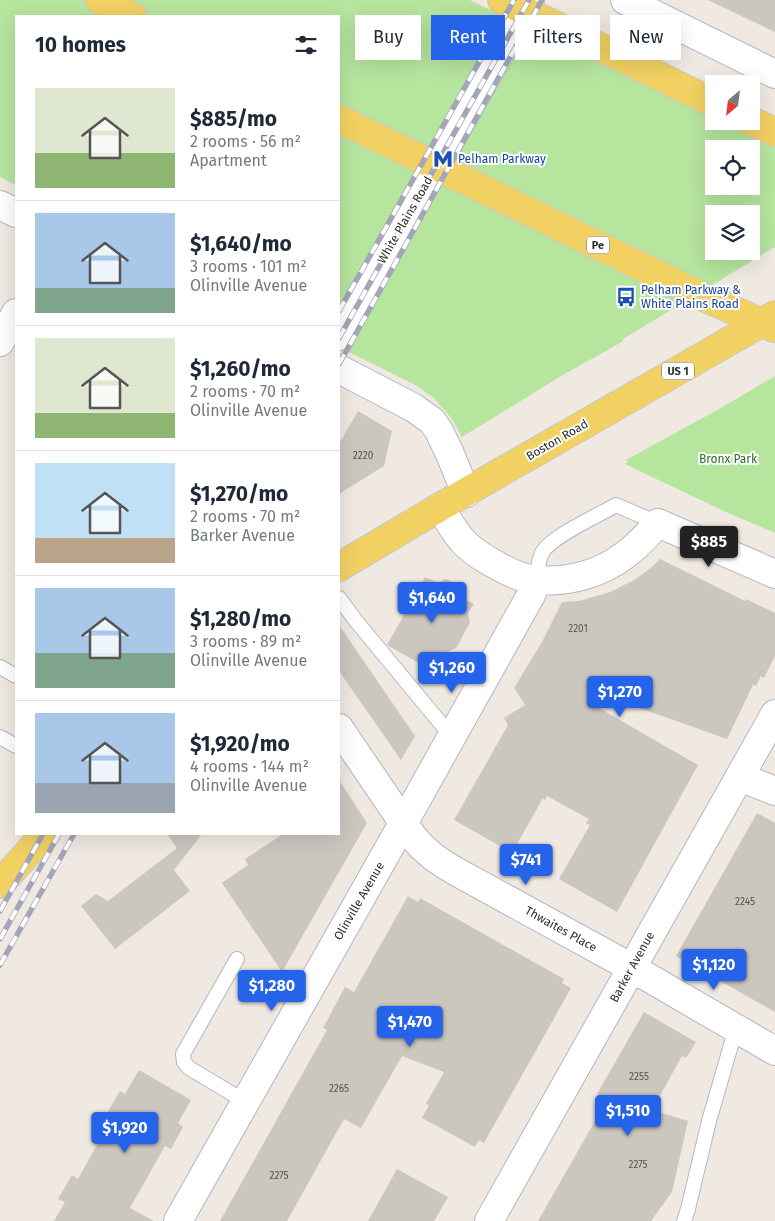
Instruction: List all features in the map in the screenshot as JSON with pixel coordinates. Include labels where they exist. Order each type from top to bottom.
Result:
[{"type":"main road","points":[[100,0],[130,15]]},
{"type":"main road","points":[[518,4],[705,98]]},
{"type":"main road","name":"Pe","points":[[340,119],[700,295],[770,322]]},
{"type":"main road","points":[[760,125],[775,132]]},
{"type":"main road","name":"Boston Road","points":[[340,566],[440,507],[770,322]]},
{"type":"main road","points":[[0,884],[44,835]]},
{"type":"street","points":[[625,0],[775,74]]},
{"type":"street","name":"White Plains Road","points":[[340,334],[436,167],[518,4]]},
{"type":"street","points":[[0,205],[15,212]]},
{"type":"street","points":[[0,342],[15,315]]},
{"type":"street","points":[[340,370],[414,408],[432,421],[450,454],[466,493]]},
{"type":"street","points":[[440,507],[461,539],[471,549],[510,572],[536,580],[567,579],[596,571],[611,564],[636,547],[658,523],[775,574]]},
{"type":"street","name":"Olinville Avenue","points":[[178,1221],[452,738],[531,595],[536,580]]},
{"type":"street","name":"Barker Avenue","points":[[489,1221],[775,714]]},
{"type":"street","name":"Thwaites Place","points":[[340,729],[403,824],[421,846],[441,863],[632,968],[775,1051]]},
{"type":"street","points":[[740,777],[775,791]]},
{"type":"lane","points":[[536,580],[542,553],[552,541],[616,505],[658,523]]},
{"type":"lane","points":[[340,599],[452,738]]},
{"type":"lane","points":[[0,667],[15,675]]},
{"type":"lane","points":[[0,737],[15,745]]},
{"type":"lane","points":[[237,959],[184,1054],[184,1062],[189,1068],[246,1102]]},
{"type":"lane","points":[[684,1221],[709,1121],[736,1028]]},
{"type":"green space","name":"Pelham Parkway","points":[[0,0],[470,0],[501,15],[431,15],[431,60],[505,60],[505,17],[515,22],[515,60],[600,60],[705,112],[705,130],[743,130],[775,146],[775,247],[760,256],[760,205],[705,205],[705,260],[754,260],[623,339],[622,342],[561,376],[462,437],[452,419],[435,399],[417,386],[340,348],[340,15],[15,15],[15,184],[0,177]]},
{"type":"green space","name":"Bronx Park","points":[[775,376],[775,533],[625,464],[628,462],[626,460]]},
{"type":"building","points":[[708,0],[775,0],[775,32]]},
{"type":"building","points":[[358,411],[392,431],[384,466],[340,493],[340,442]]},
{"type":"building","points":[[660,559],[745,601],[746,599],[775,613],[775,656],[764,678],[761,676],[756,686],[753,685],[727,739],[597,693],[592,704],[698,765],[617,912],[559,879],[590,825],[586,823],[589,819],[547,796],[545,800],[543,798],[512,853],[454,820],[508,725],[504,718],[525,705],[514,688],[542,642],[562,602],[579,601],[610,592],[636,579]]},
{"type":"building","points":[[425,577],[438,583],[446,579],[452,582],[459,596],[474,604],[468,613],[470,622],[458,645],[447,652],[435,672],[387,645],[409,606],[408,597],[418,590]]},
{"type":"building","points":[[340,626],[415,736],[401,760],[340,672]]},
{"type":"building","points":[[340,782],[367,823],[282,972],[222,883],[248,865],[245,859],[281,835],[340,835]]},
{"type":"building","points":[[757,813],[775,823],[775,1012],[676,956]]},
{"type":"building","points":[[168,835],[201,835],[174,870],[190,891],[115,949],[81,906],[96,894],[108,901],[177,848]]},
{"type":"building","points":[[408,896],[418,902],[420,898],[564,979],[562,983],[571,988],[484,1143],[479,1140],[475,1147],[422,1118],[429,1105],[426,1104],[444,1072],[402,1056],[361,1128],[344,1119],[287,1221],[220,1221],[327,1030],[323,1028],[345,987],[354,992]]},
{"type":"building","points":[[644,1012],[696,1042],[686,1058],[682,1056],[652,1110],[688,1121],[672,1192],[651,1221],[538,1221],[607,1100],[597,1094]]},
{"type":"building","points":[[139,1070],[191,1100],[178,1123],[183,1127],[171,1149],[165,1146],[130,1208],[154,1221],[54,1221],[65,1202],[58,1199],[72,1175],[78,1179],[113,1116],[107,1113],[120,1091],[125,1094]]},
{"type":"building","points":[[397,1169],[448,1197],[434,1221],[368,1221]]},
{"type":"railway","points":[[340,309],[514,0]]},
{"type":"railway","points":[[340,336],[529,0]]},
{"type":"railway","points":[[340,362],[542,0]]},
{"type":"railway","points":[[0,911],[42,835]]},
{"type":"railway","points":[[0,939],[58,835]]},
{"type":"railway","points":[[0,965],[73,835]]},
{"type":"place","name":"Pelham Parkway","points":[[443,159]]},
{"type":"place","name":"Pelham Parkway & White Plains Road","points":[[626,297]]}]
